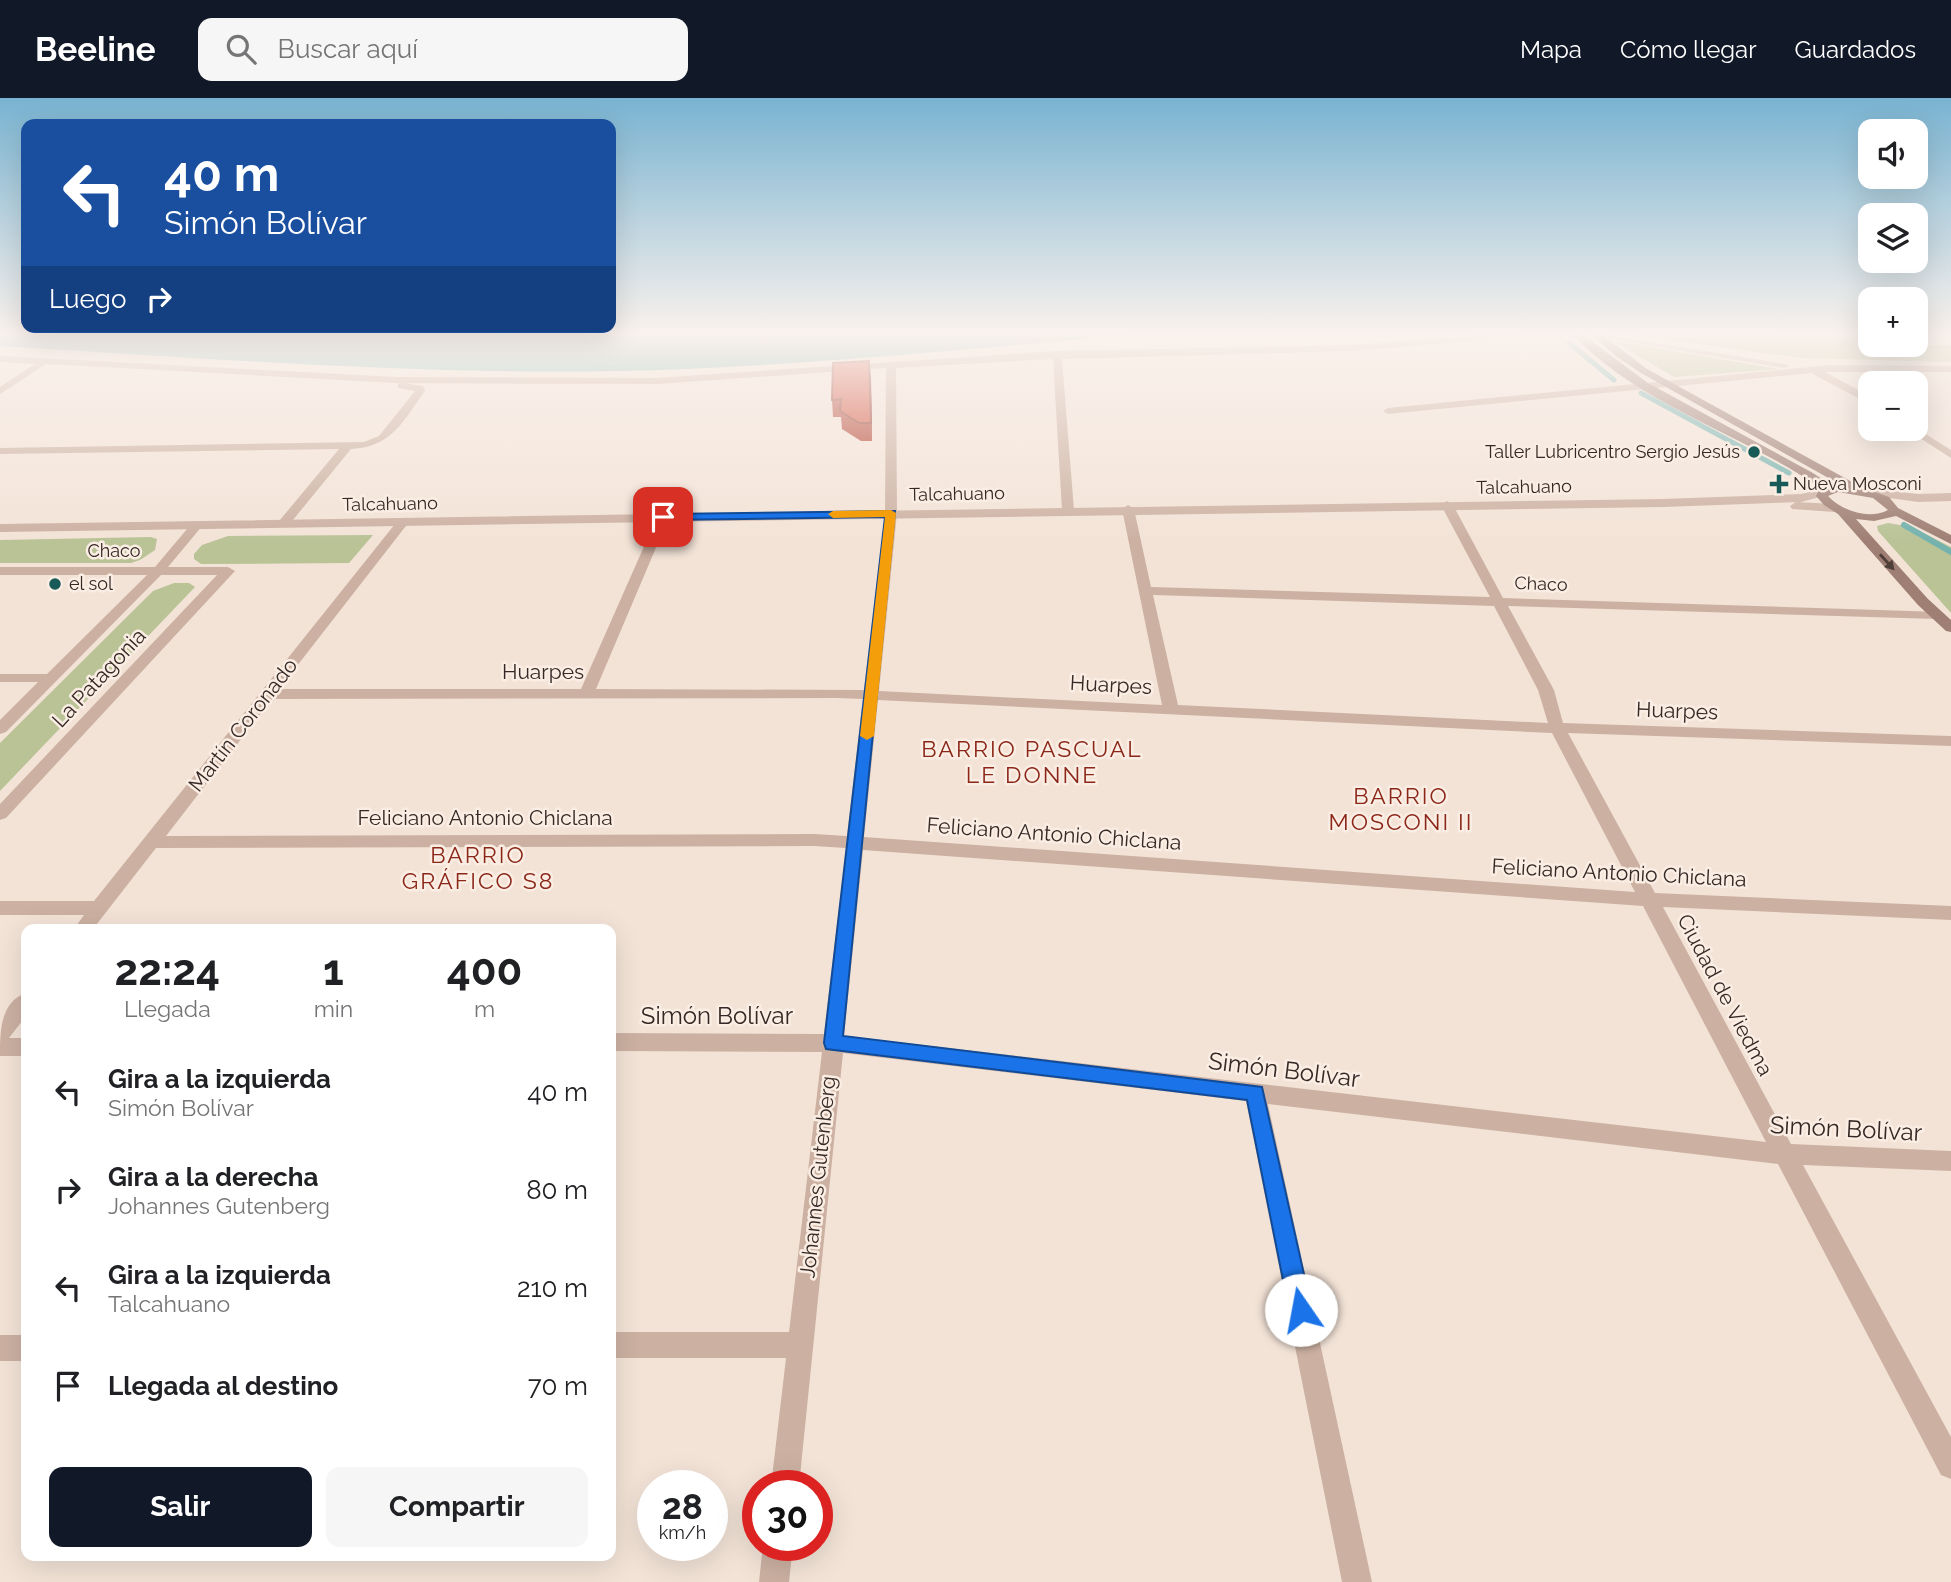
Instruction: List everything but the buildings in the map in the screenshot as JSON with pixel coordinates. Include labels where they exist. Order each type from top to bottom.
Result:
[{"type":"main road","points":[[1676,403],[1821,483],[1824,500],[1838,509],[1951,628]]},
{"type":"main road","points":[[1704,403],[1862,491],[1885,500],[1894,510],[1951,540]]},
{"type":"main road","points":[[1824,493],[1838,488],[1862,491]]},
{"type":"main road","points":[[1838,509],[1876,517],[1891,514],[1894,510]]},
{"type":"street","points":[[0,451],[366,445],[383,438],[410,403]]},
{"type":"street","name":"Johannes Gutenberg","points":[[787,1470],[891,513],[891,403]]},
{"type":"street","points":[[1060,403],[1068,510]]},
{"type":"street","points":[[1388,411],[1467,403]]},
{"type":"street","points":[[1928,440],[1951,454]]},
{"type":"street","points":[[284,523],[348,446]]},
{"type":"street","points":[[1862,491],[1918,498],[1951,498]]},
{"type":"street","name":"Talcahuano","points":[[0,528],[1663,503],[1790,499],[1824,493]]},
{"type":"street","points":[[1894,510],[1918,498]]},
{"type":"street","name":"Talcahuano","points":[[1663,503],[1838,509]]},
{"type":"street","name":"Ciudad de Viedma","points":[[1447,505],[1546,690],[1557,728],[1951,1465]]},
{"type":"street","points":[[1128,509],[1171,709]]},
{"type":"street","points":[[587,693],[663,517]]},
{"type":"street","name":"Martín Coronado","points":[[87,924],[403,522]]},
{"type":"street","name":"La Patagonia","points":[[0,729],[159,570],[197,525]]},
{"type":"street","name":"Chaco","points":[[0,570],[228,570]]},
{"type":"street","name":"La Patagonia","points":[[0,814],[228,570]]},
{"type":"street","name":"Chaco","points":[[1145,590],[1936,615]]},
{"type":"street","points":[[0,678],[53,678]]},
{"type":"street","name":"Huarpes","points":[[268,694],[871,694],[1557,728],[1951,740]]},
{"type":"street","name":"Feliciano Antonio Chiclana","points":[[151,842],[855,842],[1648,900],[1951,913]]},
{"type":"street","points":[[0,908],[100,908]]},
{"type":"street","points":[[0,1035],[21,1008]]},
{"type":"street","name":"Simón Bolívar","points":[[616,1042],[833,1043],[1785,1154],[1951,1161]]},
{"type":"street","points":[[0,1047],[21,1047]]},
{"type":"street","points":[[1255,1093],[1357,1582]]},
{"type":"street","points":[[616,1345],[800,1345]]},
{"type":"street","points":[[0,1348],[21,1348]]},
{"type":"street","points":[[774,1582],[776,1561]]},
{"type":"green space","points":[[1888,523],[1912,527],[1951,547],[1951,613],[1878,531],[1877,526]]},
{"type":"green space","points":[[373,535],[349,563],[201,564],[194,559],[194,554],[202,545],[228,536]]},
{"type":"green space","points":[[157,539],[155,550],[131,563],[0,563],[0,540]]},
{"type":"green space","points":[[174,583],[189,583],[195,587],[0,791],[0,743],[153,591]]},
{"type":"waterway","points":[[1660,403],[1789,473]]},
{"type":"waterway","points":[[1904,525],[1951,552]]},
{"type":"slow traffic","points":[[833,514],[891,513],[867,736]]},
{"type":"place","name":"Taller Lubricentro Sergio Jesús","points":[[1754,452]]},
{"type":"place","name":"Nueva Mosconi","points":[[1779,484]]},
{"type":"place","name":"el sol","points":[[55,584]]},
{"type":"district","name":"BARRIO PASCUAL LE DONNE","points":[[1032,762]]},
{"type":"district","name":"BARRIO MOSCONI II","points":[[1401,809]]},
{"type":"district","name":"BARRIO GRÁFICO S8","points":[[478,868]]},
{"type":"route","points":[[663,517],[891,513],[833,1043],[1255,1093],[1301,1310]]}]
